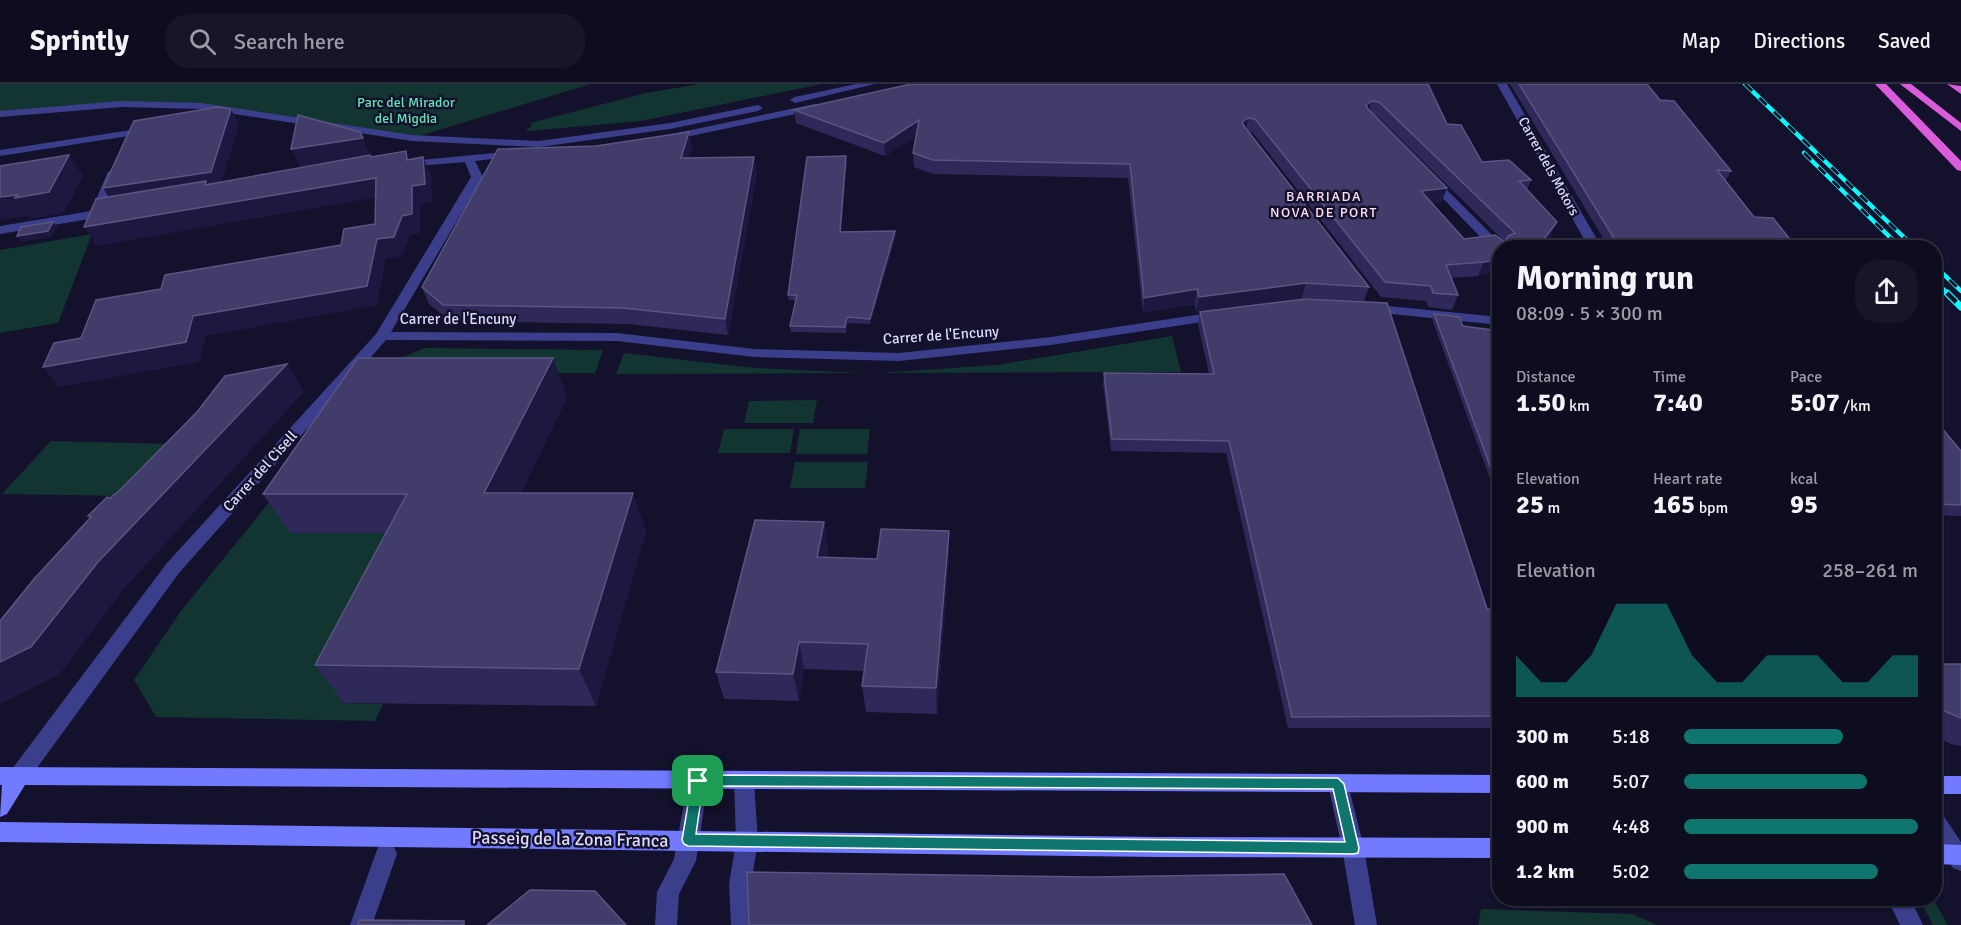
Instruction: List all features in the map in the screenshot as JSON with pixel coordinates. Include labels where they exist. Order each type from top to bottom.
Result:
[{"type":"highway","points":[[1880,84],[1908,110],[1961,168]]},
{"type":"highway","points":[[1905,84],[1961,129]]},
{"type":"highway","points":[[1952,84],[1961,91]]},
{"type":"highway","points":[[1908,110],[1961,149]]},
{"type":"highway","points":[[1931,135],[1961,160]]},
{"type":"main road","points":[[0,807],[10,776],[1492,784]]},
{"type":"main road","points":[[1942,785],[1961,785]]},
{"type":"main road","name":"Passeig de la Zona Franca","points":[[0,832],[1492,848]]},
{"type":"main road","points":[[1942,855],[1960,857]]},
{"type":"street","points":[[0,153],[201,106],[411,138],[539,144],[670,126],[870,84]]},
{"type":"street","name":"Carrer dels Motors","points":[[1502,84],[1591,240]]},
{"type":"street","points":[[641,142],[699,132],[880,92]]},
{"type":"street","points":[[0,114],[135,123]]},
{"type":"street","points":[[395,165],[468,157],[594,149]]},
{"type":"street","name":"Carrer del Cisell","points":[[10,776],[173,567],[382,336],[477,177],[468,157]]},
{"type":"street","points":[[95,215],[117,164]]},
{"type":"street","points":[[1419,168],[1492,242]]},
{"type":"street","points":[[0,230],[118,211]]},
{"type":"street","points":[[1367,291],[1380,309]]},
{"type":"street","points":[[1358,308],[1492,320]]},
{"type":"street","name":"Carrer de l'Encuny","points":[[382,336],[617,337],[753,353],[898,357],[1051,341],[1156,323],[1235,313]]},
{"type":"street","points":[[666,925],[668,892],[685,861],[698,781]]},
{"type":"street","points":[[742,925],[740,884],[747,841],[744,781]]},
{"type":"street","points":[[1338,784],[1353,848],[1366,925]]},
{"type":"street","points":[[1942,832],[1960,857]]},
{"type":"street","points":[[361,925],[386,854]]},
{"type":"street","points":[[1902,906],[1912,925]]},
{"type":"green space","name":"Parc del Mirador del Migdia","points":[[0,84],[591,84],[412,138],[248,112],[144,104],[0,114]]},
{"type":"green space","points":[[700,84],[822,84],[641,121],[528,131],[526,129],[533,125],[530,123],[646,93]]},
{"type":"green space","points":[[92,234],[58,323],[0,333],[0,250]]},
{"type":"green space","points":[[1172,336],[1181,372],[879,373],[996,365]]},
{"type":"green space","points":[[425,348],[603,350],[595,373],[379,373],[386,364]]},
{"type":"green space","points":[[624,353],[754,368],[861,373],[616,374]]},
{"type":"green space","points":[[364,385],[385,385],[289,533],[427,533],[342,703],[383,704],[375,721],[156,717],[134,680],[181,611]]},
{"type":"green space","points":[[817,400],[813,423],[744,423],[749,401]]},
{"type":"green space","points":[[724,429],[794,429],[790,453],[718,453]]},
{"type":"green space","points":[[800,429],[870,429],[867,454],[796,454]]},
{"type":"green space","points":[[51,441],[171,444],[127,496],[2,494]]},
{"type":"green space","points":[[795,462],[868,462],[865,488],[790,488]]},
{"type":"green space","points":[[1923,906],[1937,906],[1948,925],[1933,925]]},
{"type":"green space","points":[[1481,909],[1632,914],[1657,925],[1478,925]]},
{"type":"building","points":[[911,84],[1428,84],[1447,124],[1461,125],[1482,162],[1509,160],[1531,180],[1519,181],[1557,222],[1545,240],[1506,240],[1508,236],[1515,233],[1379,102],[1372,101],[1366,105],[1368,109],[1447,188],[1421,191],[1464,239],[1495,235],[1502,240],[1492,240],[1492,260],[1446,265],[1458,295],[1433,293],[1431,286],[1385,282],[1255,119],[1248,118],[1242,122],[1244,126],[1369,287],[1306,283],[1199,297],[1197,289],[1144,298],[1130,164],[933,160],[913,153],[919,120],[884,143],[794,110]]},
{"type":"building","points":[[1519,84],[1647,84],[1660,100],[1674,101],[1731,171],[1717,170],[1754,217],[1773,218],[1791,240],[1615,240]]},
{"type":"building","points":[[218,107],[231,109],[211,172],[103,188],[134,121]]},
{"type":"building","points":[[298,115],[360,132],[363,138],[291,149]]},
{"type":"building","points":[[689,132],[681,158],[754,157],[725,319],[623,308],[443,305],[422,287],[498,149],[596,146]]},
{"type":"building","points":[[406,151],[407,160],[423,157],[425,184],[412,186],[412,214],[402,216],[394,237],[377,239],[367,286],[193,316],[186,342],[43,367],[54,343],[81,338],[96,300],[161,289],[165,275],[341,245],[344,229],[375,224],[376,178],[84,227],[96,199],[206,181],[205,185],[370,155],[371,157]]},
{"type":"building","points":[[69,155],[49,192],[15,198],[17,195],[0,197],[0,166]]},
{"type":"building","points":[[846,156],[840,232],[895,231],[870,319],[847,317],[845,327],[790,326],[797,295],[788,295],[807,157]]},
{"type":"building","points":[[53,222],[48,231],[17,236],[21,227]]},
{"type":"building","points":[[1305,299],[1387,303],[1487,609],[1492,609],[1492,716],[1292,717],[1229,441],[1112,439],[1104,373],[1214,374],[1200,312]]},
{"type":"building","points":[[1434,314],[1459,317],[1463,326],[1492,330],[1492,471]]},
{"type":"building","points":[[358,358],[553,358],[484,493],[633,493],[579,669],[315,665],[407,494],[263,494]]},
{"type":"building","points":[[287,364],[98,562],[31,647],[0,662],[0,621],[34,579],[91,517],[88,516],[107,497],[110,498],[120,490],[197,412],[225,376]]},
{"type":"building","points":[[1942,428],[1961,451],[1961,505],[1942,504]]},
{"type":"building","points":[[755,520],[824,522],[817,557],[877,559],[881,529],[949,531],[936,688],[862,686],[868,644],[799,642],[793,674],[716,672]]},
{"type":"building","points":[[1942,664],[1961,664],[1961,718],[1942,710]]},
{"type":"building","points":[[747,872],[1092,877],[1284,874],[1312,925],[749,925]]},
{"type":"building","points":[[530,890],[595,891],[626,925],[487,925]]},
{"type":"building","points":[[359,920],[464,921],[464,925],[358,925]]},
{"type":"railway","points":[[1745,84],[1907,240]]},
{"type":"railway","points":[[1804,153],[1893,240]]},
{"type":"railway","points":[[1942,273],[1961,291]]},
{"type":"railway","points":[[1942,288],[1961,307]]},
{"type":"district","name":"BARRIADA NOVA DE PORT","points":[[1324,204]]},
{"type":"route","points":[[698,781],[1338,784],[1353,848],[688,840],[698,781]]}]
